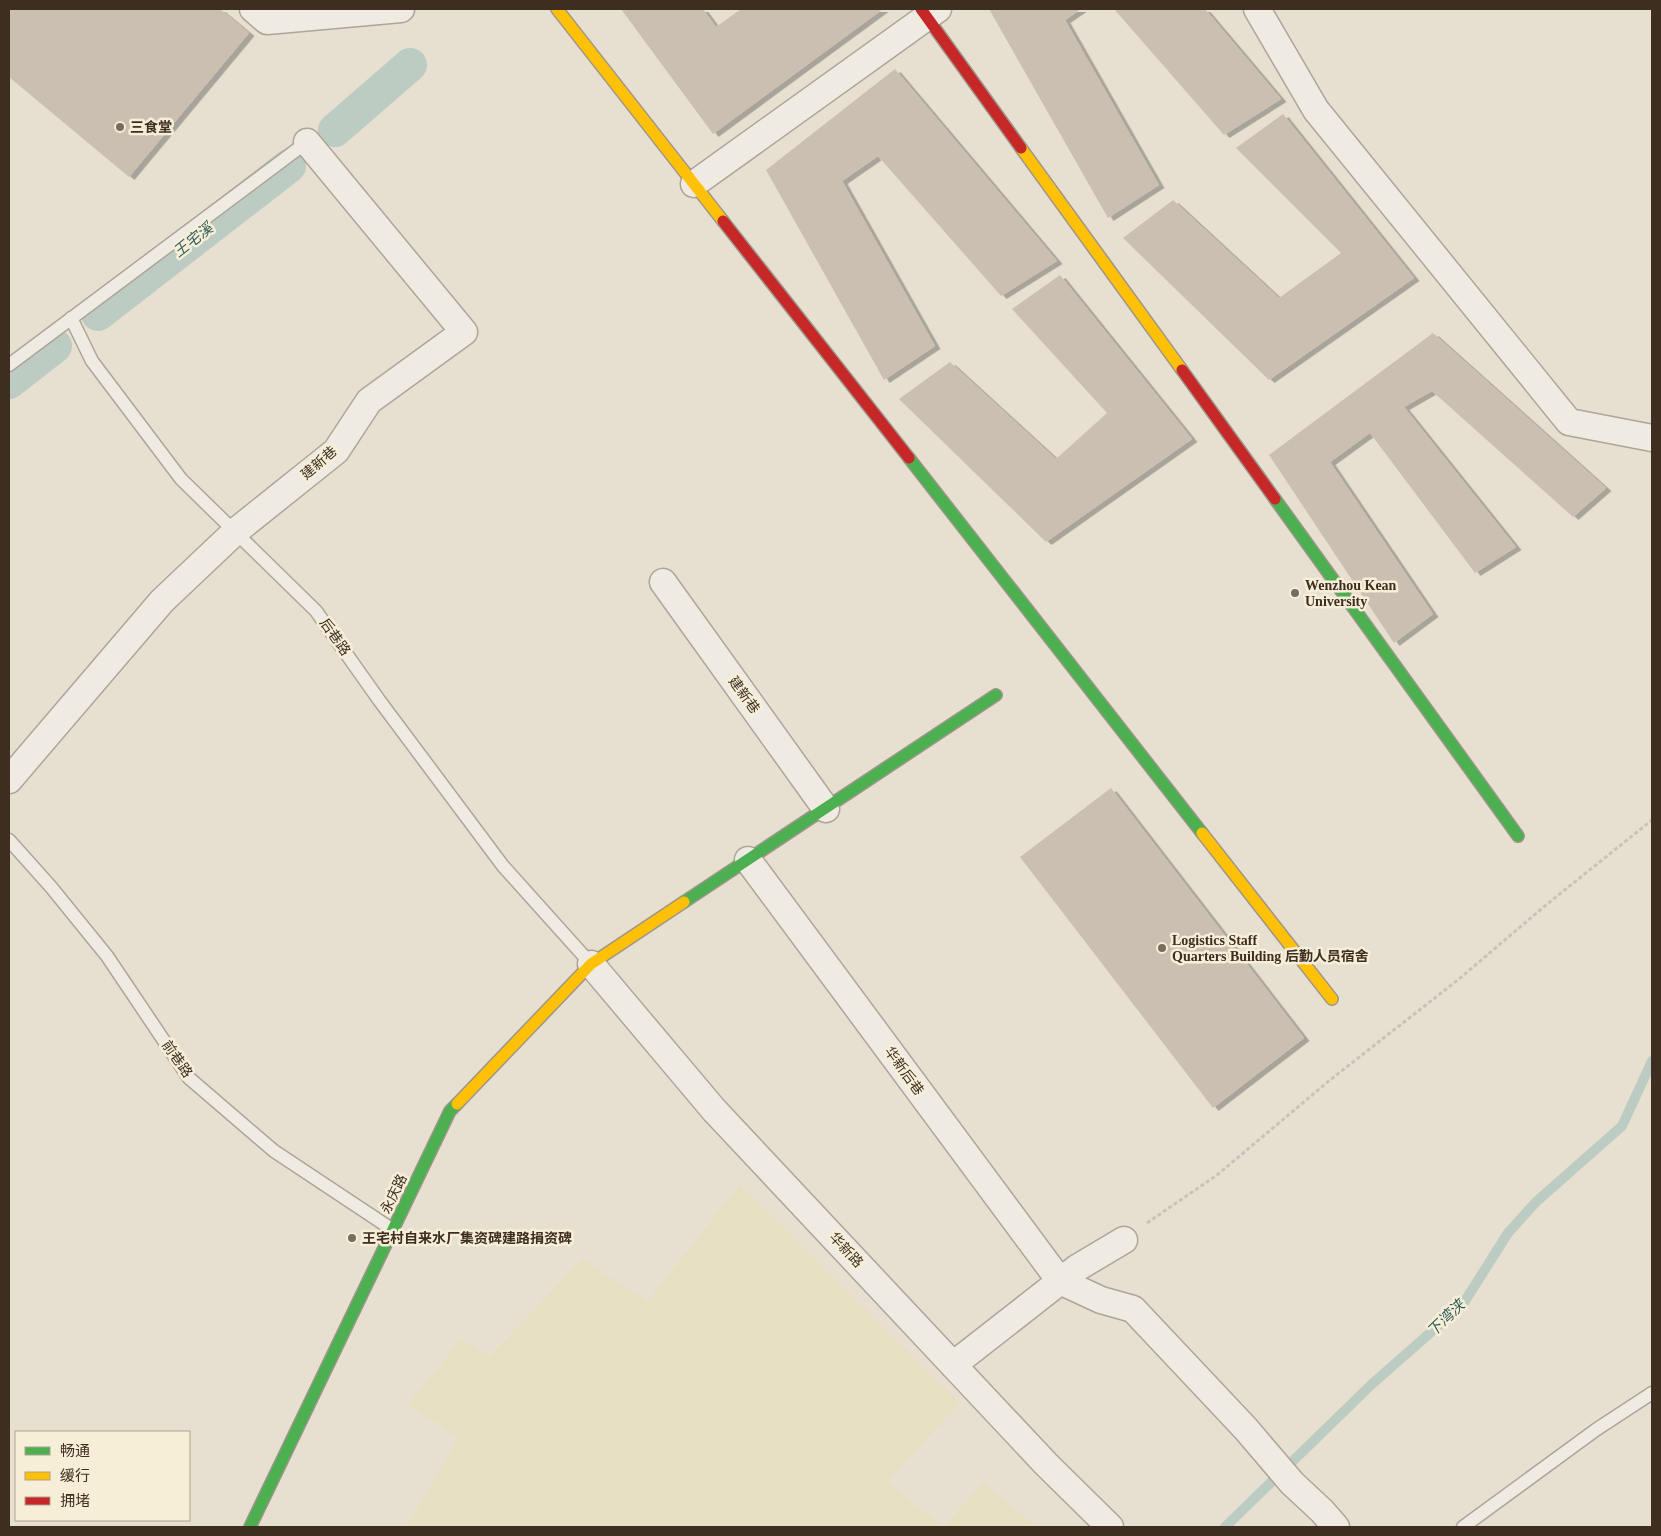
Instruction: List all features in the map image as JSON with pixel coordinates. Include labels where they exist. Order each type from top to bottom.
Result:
[{"type":"street","points":[[253,9],[267,21],[401,9]]},
{"type":"street","points":[[557,9],[1332,999]]},
{"type":"street","points":[[1257,9],[1316,110],[1568,422],[1652,438]]},
{"type":"street","points":[[694,184],[928,11],[1518,836]]},
{"type":"street","name":"建新巷","points":[[9,780],[162,602],[236,531],[336,451],[369,401],[464,332],[307,142]]},
{"type":"street","name":"建新巷","points":[[663,582],[826,809]]},
{"type":"street","name":"永庆路","points":[[250,1527],[450,1111],[591,964],[996,695]]},
{"type":"street","name":"华新后巷","points":[[748,860],[1060,1281]]},
{"type":"street","name":"华新路","points":[[591,964],[714,1110],[1046,1464],[1110,1527]]},
{"type":"street","points":[[953,1365],[1077,1268],[1124,1240]]},
{"type":"street","points":[[1060,1281],[1101,1300],[1132,1309],[1268,1454],[1292,1483],[1336,1527]]},
{"type":"lane","points":[[9,365],[307,142]]},
{"type":"lane","name":"后巷路","points":[[71,318],[92,361],[181,479],[316,611],[503,866],[591,964]]},
{"type":"lane","name":"前巷路","points":[[9,840],[51,887],[107,956],[189,1078],[274,1151],[393,1230]]},
{"type":"lane","points":[[1463,1527],[1597,1429],[1652,1393]]},
{"type":"path","points":[[1124,1240],[1217,1175],[1330,1080],[1459,978],[1652,820]]},
{"type":"shaded area","points":[[740,1184],[960,1403],[887,1482],[944,1527],[407,1527],[458,1437],[408,1405],[461,1339],[490,1356],[582,1259],[648,1301]]},
{"type":"shaded area","points":[[983,1482],[1037,1527],[944,1527]]},
{"type":"building","name":"三食堂","points":[[9,9],[220,9],[249,33],[129,177],[9,77]]},
{"type":"building","points":[[621,9],[703,9],[716,27],[741,9],[883,9],[713,134]]},
{"type":"building","points":[[989,9],[1081,9],[1065,20],[1159,185],[1108,218]]},
{"type":"building","points":[[1114,9],[1205,9],[1281,99],[1224,135]]},
{"type":"building","points":[[895,69],[1057,261],[1001,296],[878,156],[842,181],[935,346],[884,380],[766,170]]},
{"type":"building","points":[[1283,114],[1414,278],[1269,380],[1123,238],[1173,200],[1279,298],[1341,253],[1236,148]]},
{"type":"building","points":[[1060,275],[1192,439],[1046,542],[899,399],[950,362],[1056,459],[1107,413],[1012,309]]},
{"type":"building","points":[[1433,333],[1606,488],[1573,517],[1432,391],[1404,407],[1516,547],[1475,573],[1370,433],[1330,462],[1433,614],[1394,643],[1269,455]]},
{"type":"building","name":"Logistics Staff Quarters Building 后勤人员宿舍","points":[[1111,788],[1304,1038],[1213,1108],[1020,857]]},
{"type":"waterway","name":"王宅溪","points":[[335,130],[410,65]]},
{"type":"waterway","name":"王宅溪","points":[[98,314],[289,166]]},
{"type":"waterway","points":[[9,382],[55,346]]},
{"type":"waterway","name":"下湾浃","points":[[1225,1527],[1372,1384],[1463,1304],[1508,1233],[1536,1202],[1622,1126],[1652,1061]]},
{"type":"traffic: fast","points":[[909,458],[1202,833]]},
{"type":"traffic: fast","points":[[1275,499],[1518,836]]},
{"type":"traffic: fast","points":[[684,902],[996,695]]},
{"type":"traffic: fast","points":[[250,1527],[450,1111],[457,1104]]},
{"type":"traffic: slow","points":[[557,9],[723,221]]},
{"type":"traffic: slow","points":[[1021,148],[1182,370]]},
{"type":"traffic: slow","points":[[1202,833],[1332,999]]},
{"type":"traffic: slow","points":[[457,1104],[591,964],[684,902]]},
{"type":"traffic: jam","points":[[921,9],[1021,148]]},
{"type":"traffic: jam","points":[[723,221],[909,458]]},
{"type":"traffic: jam","points":[[1182,370],[1275,499]]},
{"type":"place","name":"三食堂","points":[[120,127]]},
{"type":"place","name":"Wenzhou Kean University","points":[[1295,593]]},
{"type":"place","name":"Logistics Staff Quarters Building 后勤人员宿舍","points":[[1162,948]]},
{"type":"place","name":"王宅村自来水厂集资碑建路捐资碑","points":[[352,1238]]}]
